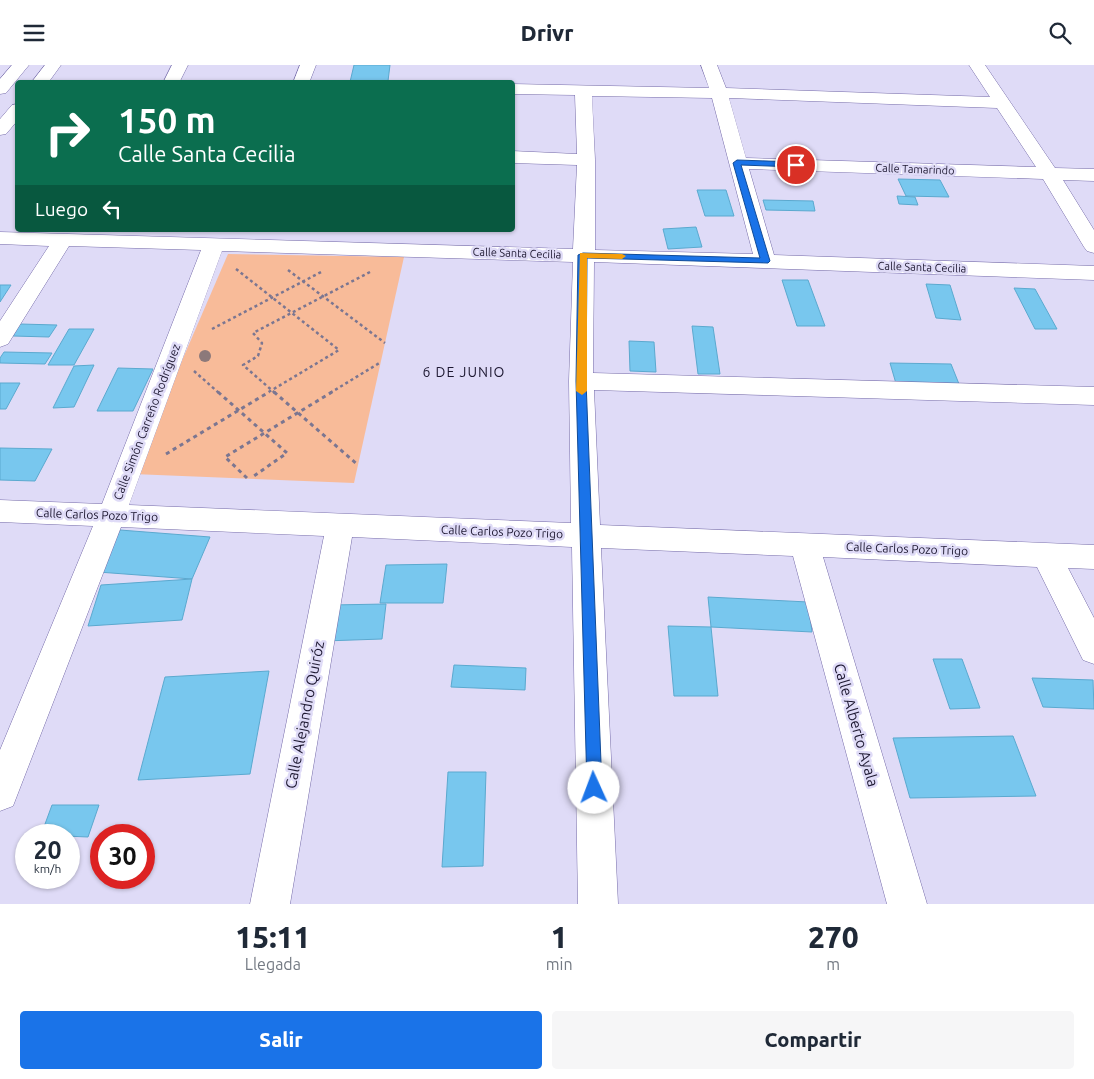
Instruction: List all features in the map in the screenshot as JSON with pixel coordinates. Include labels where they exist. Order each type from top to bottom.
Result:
[{"type":"street","points":[[41,80],[53,65]]},
{"type":"street","points":[[172,80],[180,65]]},
{"type":"street","points":[[302,80],[308,65]]},
{"type":"street","points":[[709,65],[719,93],[765,261]]},
{"type":"street","points":[[977,65],[1050,174],[1094,247]]},
{"type":"street","points":[[0,89],[11,71]]},
{"type":"street","points":[[515,89],[719,93],[1002,103]]},
{"type":"street","points":[[582,91],[586,160],[581,381],[598,904]]},
{"type":"street","points":[[0,130],[15,112]]},
{"type":"street","points":[[515,157],[586,160]]},
{"type":"street","name":"Calle Tamarindo","points":[[737,163],[1094,175]]},
{"type":"street","points":[[0,339],[79,237]]},
{"type":"street","name":"Calle Santa Cecilia","points":[[0,238],[79,237],[232,240],[1092,275]]},
{"type":"street","name":"Calle Simón Carreño Rodríguez","points":[[0,793],[111,516],[232,240]]},
{"type":"street","points":[[581,381],[1094,396]]},
{"type":"street","name":"Calle Carlos Pozo Trigo","points":[[0,511],[1094,557]]},
{"type":"street","name":"Calle Alejandro Quiróz","points":[[270,904],[340,526]]},
{"type":"street","name":"Calle Alberto Ayala","points":[[805,545],[907,904]]},
{"type":"street","points":[[1046,555],[1094,650]]},
{"type":"path","points":[[294,263],[286,268],[385,343]]},
{"type":"path","points":[[166,454],[339,350],[233,267]]},
{"type":"path","points":[[358,465],[243,365],[258,356],[262,343],[253,333],[374,270]]},
{"type":"path","points":[[207,332],[324,271]]},
{"type":"path","points":[[190,367],[239,411],[264,433],[287,453],[249,478],[225,457],[264,433],[381,362]]},
{"type":"shaded area","points":[[228,254],[404,257],[354,483],[133,474]]},
{"type":"building","points":[[354,65],[390,65],[388,80],[350,80]]},
{"type":"building","points":[[898,179],[940,180],[949,197],[906,196]]},
{"type":"building","points":[[697,190],[726,190],[734,216],[705,216]]},
{"type":"building","points":[[897,196],[915,197],[918,205],[899,204]]},
{"type":"building","points":[[763,200],[813,201],[815,211],[766,210]]},
{"type":"building","points":[[696,227],[702,247],[668,249],[663,229]]},
{"type":"building","points":[[782,280],[808,280],[825,326],[797,326]]},
{"type":"building","points":[[926,284],[950,285],[961,320],[936,318]]},
{"type":"building","points":[[0,285],[11,285],[0,302]]},
{"type":"building","points":[[1014,288],[1035,289],[1057,329],[1035,329]]},
{"type":"building","points":[[20,324],[57,325],[49,337],[13,336]]},
{"type":"building","points":[[692,326],[713,327],[720,374],[698,374]]},
{"type":"building","points":[[69,329],[94,329],[74,365],[48,365]]},
{"type":"building","points":[[629,341],[654,342],[656,372],[630,371]]},
{"type":"building","points":[[4,352],[52,353],[45,364],[0,363],[0,358]]},
{"type":"building","points":[[890,363],[951,364],[961,389],[897,387]]},
{"type":"building","points":[[94,365],[74,407],[53,408],[74,366]]},
{"type":"building","points":[[118,368],[153,369],[133,411],[97,411]]},
{"type":"building","points":[[0,383],[20,383],[6,409],[0,409]]},
{"type":"building","points":[[0,448],[52,449],[35,481],[0,480]]},
{"type":"building","points":[[120,530],[210,537],[192,579],[98,572]]},
{"type":"building","points":[[447,564],[443,603],[380,603],[386,565]]},
{"type":"building","points":[[192,579],[182,620],[88,626],[101,585]]},
{"type":"building","points":[[708,597],[808,602],[812,632],[711,627]]},
{"type":"building","points":[[386,604],[382,639],[324,641],[331,605]]},
{"type":"building","points":[[668,626],[711,627],[718,696],[674,696]]},
{"type":"building","points":[[933,659],[962,659],[980,708],[950,709]]},
{"type":"building","points":[[454,665],[526,668],[525,690],[451,687]]},
{"type":"building","points":[[269,671],[250,774],[138,780],[165,677]]},
{"type":"building","points":[[1032,678],[1093,680],[1094,709],[1043,707]]},
{"type":"building","points":[[1013,736],[1036,796],[910,798],[893,738]]},
{"type":"building","points":[[448,772],[486,772],[483,866],[442,867]]},
{"type":"building","points":[[52,805],[99,805],[92,824],[90,824],[88,837],[80,837],[80,824],[45,824]]},
{"type":"slow traffic","points":[[582,391],[583,255],[622,256]]},
{"type":"district","name":"6 DE JUNIO","points":[[464,372]]},
{"type":"route","points":[[594,788],[581,381],[583,255],[765,261],[737,163],[796,165]]}]
